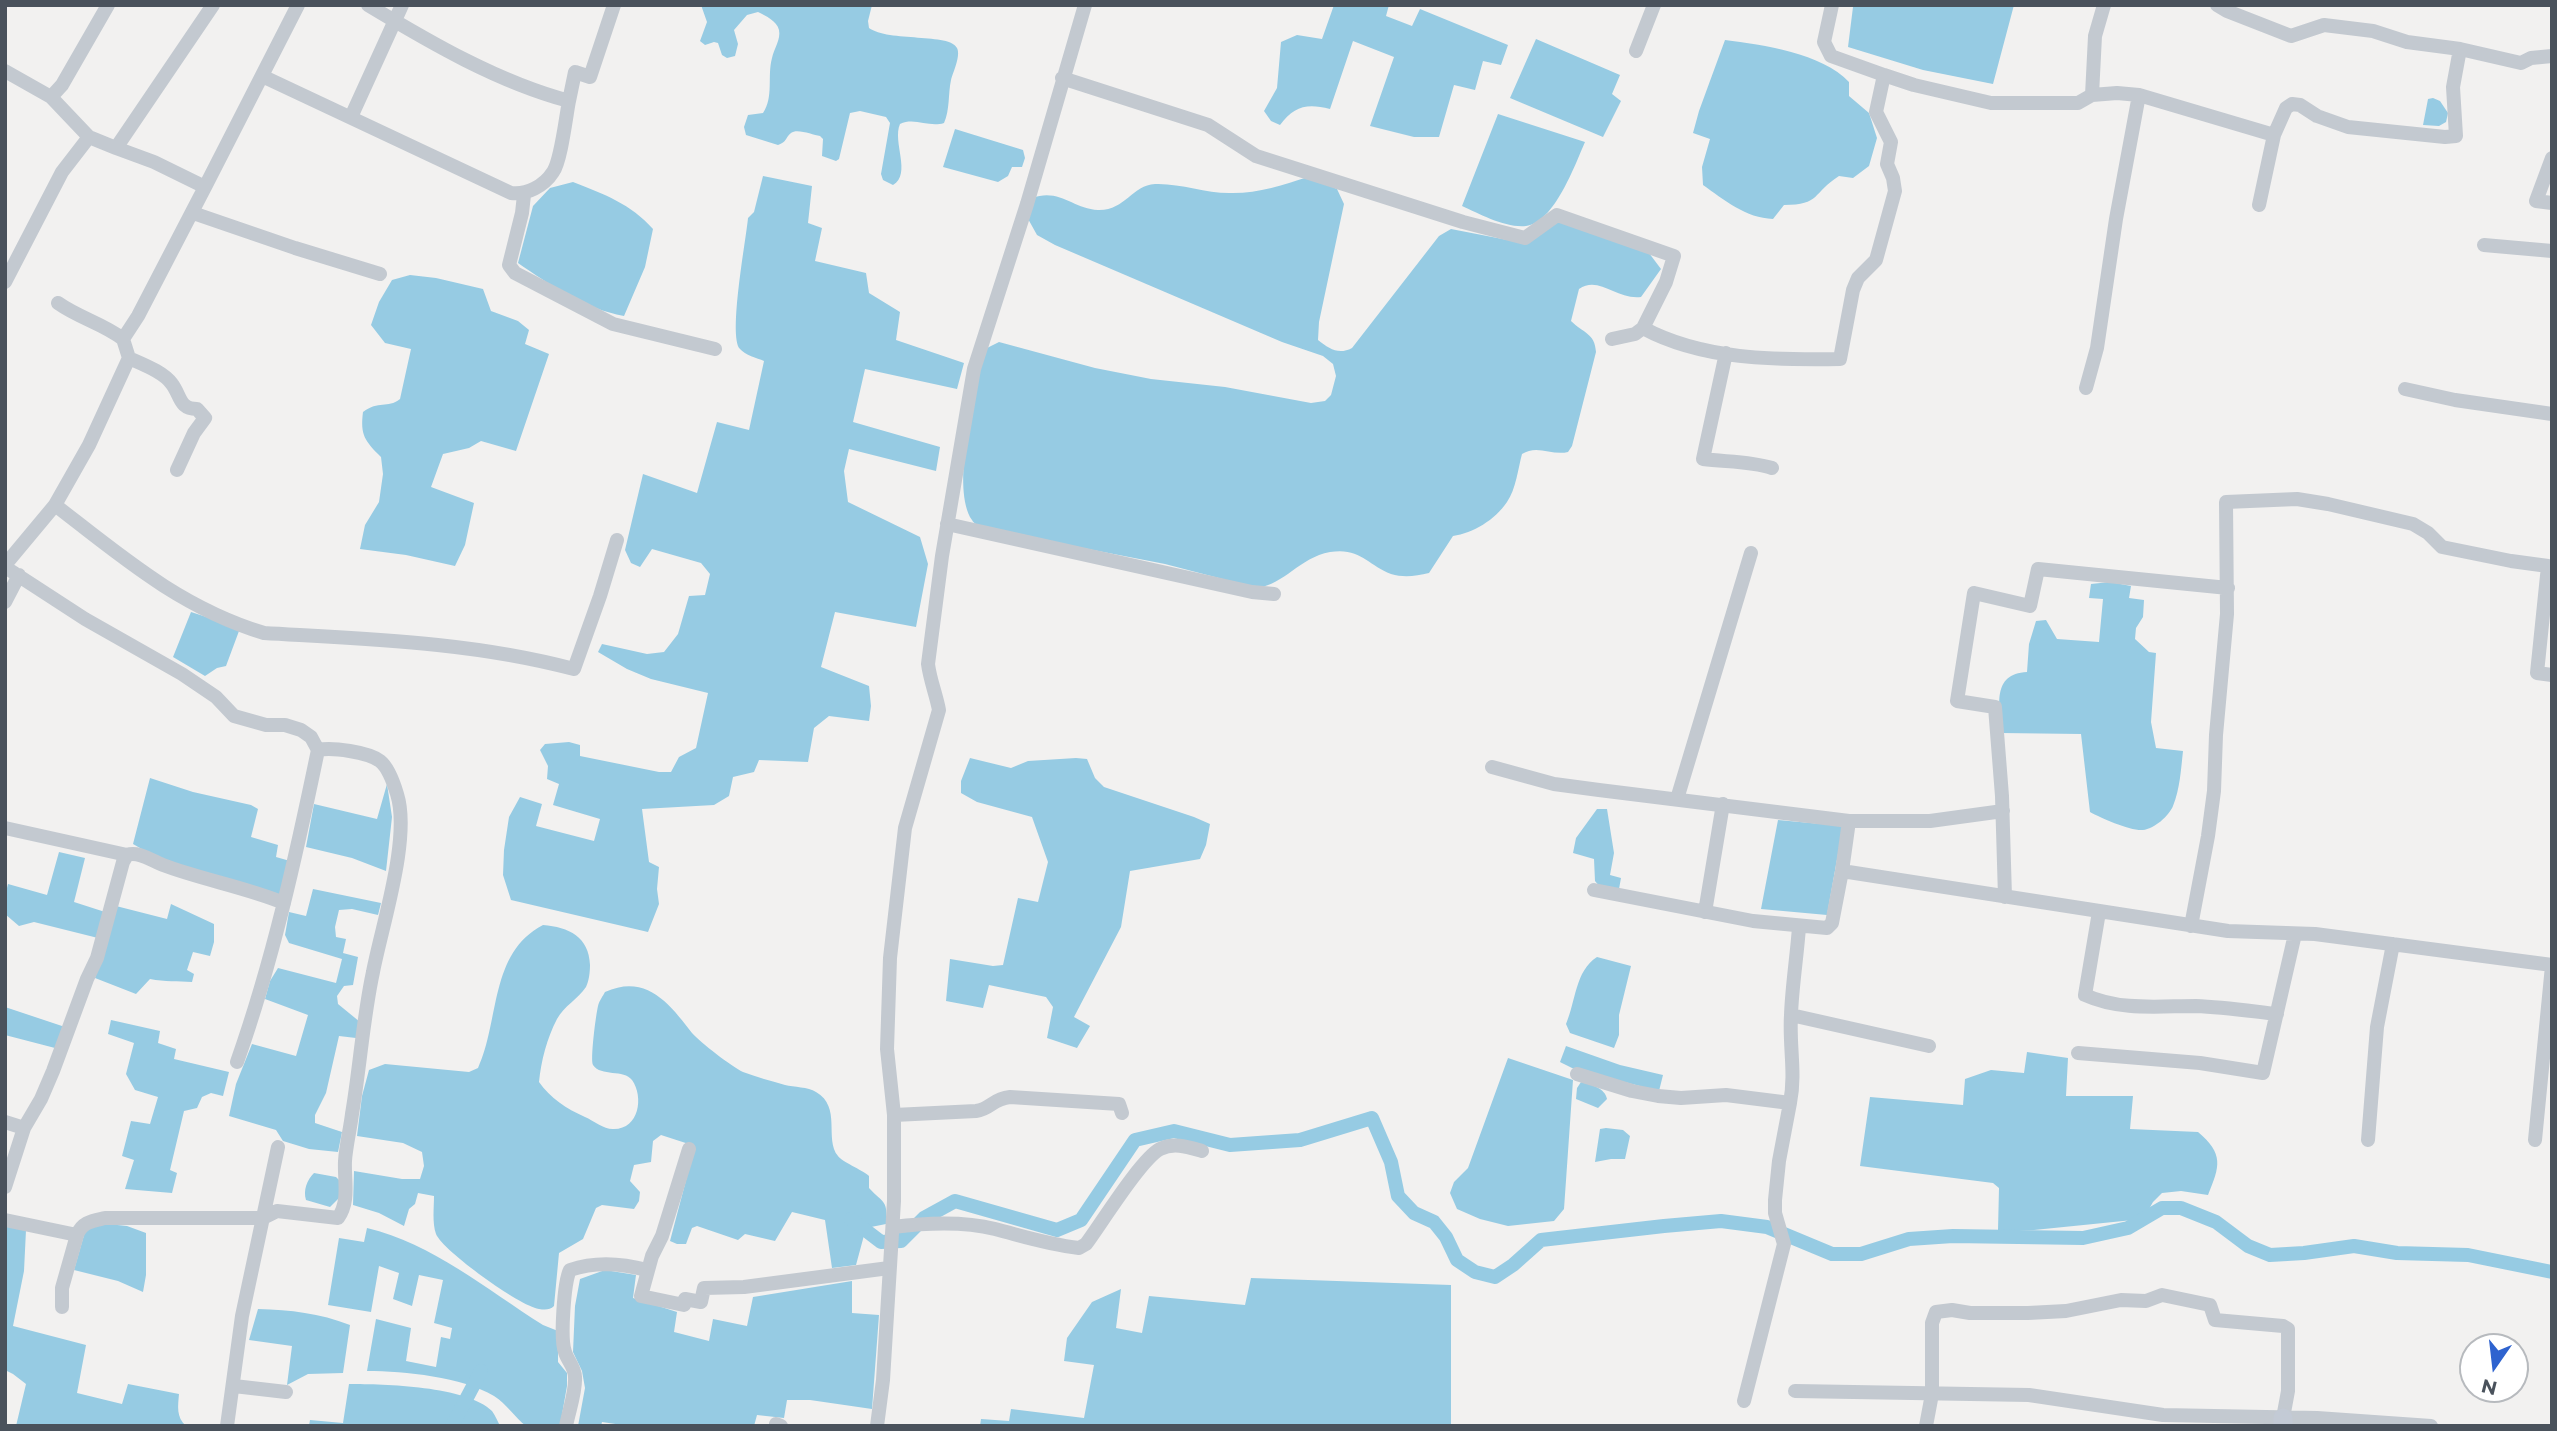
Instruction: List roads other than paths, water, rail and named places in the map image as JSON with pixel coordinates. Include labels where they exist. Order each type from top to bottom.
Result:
[{"type":"street","points":[[51,97],[62,85],[108,5]]},
{"type":"street","points":[[116,148],[213,5]]},
{"type":"street","points":[[123,339],[192,214],[298,5]]},
{"type":"street","points":[[368,5],[506,80],[537,93],[569,101]]},
{"type":"street","points":[[351,117],[402,5]]},
{"type":"street","points":[[262,76],[511,193],[524,195],[555,171],[575,72],[590,77],[614,5]]},
{"type":"street","points":[[877,1426],[892,1227],[894,1115],[887,1049],[892,935],[905,828],[939,710],[928,664],[947,524],[974,369],[1027,204],[1085,5]]},
{"type":"street","points":[[1636,51],[1654,5]]},
{"type":"street","points":[[1832,5],[1824,42],[1831,56],[1914,85],[1991,103],[2078,103],[2092,94],[2139,95],[2274,135]]},
{"type":"street","points":[[2092,94],[2095,36],[2104,5]]},
{"type":"street","points":[[2217,5],[2291,36],[2324,25],[2373,32],[2407,42],[2522,63],[2531,58],[2552,56]]},
{"type":"street","points":[[2259,205],[2274,135],[2286,108],[2292,104],[2300,105],[2317,116],[2348,127],[2423,136],[2456,135],[2453,88],[2460,50]]},
{"type":"street","points":[[5,71],[51,97],[89,137],[154,162],[205,187]]},
{"type":"street","points":[[1643,328],[1675,343],[1726,354],[1769,358],[1840,359],[1853,290],[1858,278],[1876,260],[1895,191],[1887,164],[1891,142],[1876,112],[1884,75]]},
{"type":"street","points":[[1062,78],[1208,125],[1256,156],[1463,222],[1525,238],[1557,215],[1674,256],[1643,328],[1634,334],[1612,339]]},
{"type":"street","points":[[2086,388],[2097,348],[2116,219],[2139,95]]},
{"type":"street","points":[[5,282],[62,172],[89,137]]},
{"type":"street","points":[[2552,158],[2536,201],[2552,203]]},
{"type":"street","points":[[524,195],[509,265],[515,273],[613,324],[715,349]]},
{"type":"street","points":[[192,214],[380,274]]},
{"type":"street","points":[[2484,245],[2552,251]]},
{"type":"street","points":[[58,303],[76,316],[123,339],[130,358],[172,383],[180,403],[197,409],[205,418],[194,433],[177,470]]},
{"type":"street","points":[[1726,354],[1703,459],[1736,464],[1755,463],[1772,468]]},
{"type":"street","points":[[130,358],[89,445],[55,505],[5,566],[85,619],[182,674],[216,697],[234,716],[266,725],[285,725],[301,730],[311,737],[318,750],[284,903],[261,991],[237,1062]]},
{"type":"street","points":[[2405,389],[2455,400],[2552,414]]},
{"type":"street","points":[[2191,926],[2214,791],[2228,588],[2226,502],[2297,499],[2413,524],[2428,533],[2442,547],[2548,566],[2537,673],[2552,675]]},
{"type":"street","points":[[55,505],[177,596],[239,625],[264,633],[431,644],[510,655],[574,669],[617,540]]},
{"type":"street","points":[[947,524],[1252,592],[1274,594]]},
{"type":"street","points":[[1677,799],[1751,553]]},
{"type":"street","points":[[2005,897],[2003,811],[1995,707],[1957,701],[1974,593],[2030,606],[2038,569],[2228,588]]},
{"type":"street","points":[[5,602],[19,575]]},
{"type":"street","points":[[62,1307],[62,1288],[77,1235],[80,1227],[88,1221],[105,1218],[263,1218],[277,1210],[338,1218],[343,1210],[346,1198],[345,1161],[372,974],[398,855],[401,822],[398,797],[381,761],[347,751],[327,748],[318,750]]},
{"type":"street","points":[[1492,767],[1554,783],[1849,821],[1930,821],[2003,811]]},
{"type":"street","points":[[1705,912],[1723,804]]},
{"type":"street","points":[[1594,890],[1753,922],[1827,928],[1832,923],[1849,821]]},
{"type":"street","points":[[5,828],[127,855],[139,855],[196,877],[255,891],[284,903]]},
{"type":"street","points":[[5,1187],[24,1128],[41,1099],[97,958],[127,855]]},
{"type":"street","points":[[1842,872],[2228,931],[2315,934],[2552,966],[2535,1140]]},
{"type":"street","points":[[2099,912],[2085,995],[2108,1003],[2138,1007],[2199,1006],[2277,1014]]},
{"type":"street","points":[[1744,1401],[1784,1244],[1775,1213],[1779,1161],[1794,1068],[1791,1015],[1799,927]]},
{"type":"street","points":[[2078,1054],[2200,1063],[2263,1073],[2295,934]]},
{"type":"street","points":[[2368,1140],[2377,1027],[2393,944]]},
{"type":"street","points":[[1791,1015],[1930,1046]]},
{"type":"street","points":[[1577,1074],[1658,1096],[1681,1098],[1726,1095],[1790,1103]]},
{"type":"street","points":[[894,1115],[982,1110],[999,1098],[1010,1097],[1119,1104],[1122,1113]]},
{"type":"street","points":[[5,1122],[24,1128]]},
{"type":"street","points":[[892,1227],[952,1224],[993,1229],[1027,1240],[1079,1248],[1086,1244],[1142,1165],[1159,1150],[1178,1145],[1202,1151]]},
{"type":"street","points":[[227,1426],[242,1317],[278,1147]]},
{"type":"street","points":[[689,1149],[662,1236],[647,1270],[641,1296],[684,1305],[685,1299],[701,1302],[705,1288],[744,1287],[889,1268]]},
{"type":"street","points":[[5,1220],[77,1235]]},
{"type":"street","points":[[566,1426],[576,1379],[575,1370],[563,1349],[564,1297],[570,1270],[584,1265],[610,1264],[647,1270]]},
{"type":"street","points":[[1926,1426],[1932,1394],[1932,1323],[1936,1312],[2066,1311],[2121,1300],[2146,1301],[2162,1295],[2210,1305],[2215,1320],[2283,1325],[2288,1329],[2288,1391],[2283,1422]]},
{"type":"street","points":[[234,1386],[286,1392]]},
{"type":"street","points":[[1795,1391],[2029,1395],[2164,1415],[2431,1426]]},
{"type":"water","points":[[701,5],[872,5],[869,28],[890,35],[952,43],[957,48],[958,55],[944,123],[900,124],[898,140],[901,173],[893,185],[883,180],[881,174],[890,123],[886,117],[860,111],[850,113],[839,159],[836,161],[822,156],[823,139],[820,136],[794,132],[778,145],[746,135],[744,127],[748,115],[763,113],[766,107],[778,27],[774,21],[758,12],[747,15],[734,30],[738,44],[735,56],[727,58],[722,55],[718,43],[705,45],[700,41],[707,22]]},
{"type":"water","points":[[1334,5],[1389,5],[1386,16],[1412,26],[1420,9],[1508,45],[1501,65],[1483,61],[1475,90],[1454,85],[1439,137],[1414,137],[1370,126],[1394,57],[1353,41],[1330,109],[1308,106],[1290,114],[1280,125],[1271,121],[1264,111],[1277,88],[1281,42],[1297,35],[1322,39]]},
{"type":"water","points":[[2014,5],[1993,84],[1923,70],[1848,47],[1853,7]]},
{"type":"water","points":[[1536,39],[1620,75],[1612,94],[1621,101],[1603,137],[1510,98]]},
{"type":"water","points":[[1725,40],[1808,57],[1824,64],[1849,82],[1849,96],[1869,113],[1877,138],[1869,166],[1853,178],[1839,176],[1811,200],[1784,205],[1773,219],[1745,212],[1703,185],[1702,167],[1710,139],[1693,133]]},
{"type":"water","points":[[2428,99],[2440,101],[2448,113],[2446,122],[2439,126],[2423,125]]},
{"type":"water","points":[[1498,114],[1585,142],[1554,204],[1546,215],[1526,226],[1501,223],[1462,206]]},
{"type":"water","points":[[955,129],[1023,150],[1025,158],[1022,167],[1012,167],[1008,176],[998,182],[943,167]]},
{"type":"water","points":[[763,176],[812,186],[808,223],[822,228],[815,261],[866,273],[869,293],[900,312],[896,340],[964,363],[957,389],[865,369],[853,422],[940,447],[936,471],[849,449],[844,471],[848,502],[920,537],[928,564],[916,627],[835,612],[821,667],[869,686],[869,721],[829,716],[814,728],[808,762],[759,760],[754,772],[733,777],[729,796],[714,805],[642,809],[649,862],[659,867],[659,904],[648,932],[511,900],[503,875],[504,850],[509,817],[520,797],[542,804],[536,826],[594,841],[600,819],[553,805],[559,784],[547,779],[548,766],[540,750],[545,744],[569,742],[580,745],[580,756],[659,772],[671,772],[679,757],[696,748],[708,693],[651,679],[598,652],[602,644],[647,654],[664,652],[678,634],[689,596],[705,595],[710,574],[701,563],[652,549],[640,567],[631,563],[625,550],[643,474],[697,493],[717,422],[749,430],[764,361],[740,349],[736,326],[748,218],[754,212]]},
{"type":"water","points":[[1308,177],[1337,189],[1344,204],[1319,322],[1318,340],[1334,350],[1352,348],[1439,236],[1451,229],[1518,242],[1553,223],[1569,223],[1649,253],[1661,269],[1641,297],[1624,295],[1594,285],[1579,289],[1571,321],[1591,337],[1596,352],[1572,446],[1568,452],[1533,450],[1522,454],[1513,491],[1502,509],[1483,525],[1453,536],[1429,573],[1415,576],[1391,574],[1356,554],[1340,551],[1319,555],[1276,582],[1257,588],[1165,564],[985,529],[974,523],[966,506],[964,487],[969,420],[980,363],[987,348],[999,342],[1095,368],[1151,379],[1225,387],[1311,403],[1325,401],[1331,395],[1336,376],[1333,364],[1323,356],[1282,342],[1037,235],[1027,217],[1032,198],[1059,197],[1098,210],[1115,206],[1147,185],[1173,185],[1220,193],[1239,193]]},
{"type":"water","points":[[573,182],[626,206],[653,229],[645,267],[624,316],[582,302],[518,263],[533,206],[550,188]]},
{"type":"water","points":[[410,275],[483,289],[491,311],[518,321],[529,330],[525,344],[549,354],[516,451],[481,441],[469,448],[443,454],[431,487],[474,503],[465,545],[455,566],[406,555],[360,549],[365,525],[379,502],[383,474],[381,457],[367,442],[363,432],[363,412],[400,399],[411,349],[385,343],[371,325],[379,302],[392,280]]},
{"type":"water","points":[[2110,582],[2131,586],[2129,598],[2144,600],[2143,617],[2136,628],[2135,639],[2149,652],[2156,653],[2151,722],[2156,748],[2183,751],[2179,786],[2173,806],[2161,821],[2143,830],[2108,821],[2090,812],[2081,734],[2001,733],[2000,693],[2008,679],[2027,672],[2029,644],[2036,621],[2046,620],[2057,639],[2099,642],[2103,599],[2089,598],[2091,584]]},
{"type":"water","points":[[191,612],[222,622],[239,631],[226,666],[205,676],[173,657]]},
{"type":"water","points":[[970,758],[1011,768],[1028,761],[1087,759],[1095,778],[1104,787],[1210,824],[1200,859],[1130,871],[1121,927],[1074,1017],[1090,1026],[1077,1048],[1047,1038],[1053,1007],[1046,997],[989,985],[983,1008],[946,1001],[950,959],[993,966],[1003,965],[1018,898],[1038,902],[1048,862],[1032,817],[977,802],[961,793],[961,781]]},
{"type":"water","points":[[150,778],[258,809],[251,837],[278,845],[276,857],[290,861],[281,896],[168,861],[133,844]]},
{"type":"water","points":[[387,784],[392,817],[386,871],[352,858],[306,847],[314,804],[377,819]]},
{"type":"water","points":[[1597,809],[1607,809],[1614,853],[1610,875],[1621,878],[1619,889],[1600,887],[1595,881],[1594,859],[1573,853],[1576,838]]},
{"type":"water","points":[[1778,820],[1843,826],[1827,915],[1761,909]]},
{"type":"water","points":[[59,852],[85,858],[74,902],[105,912],[98,938],[34,922],[19,926],[5,914],[8,884],[47,895]]},
{"type":"water","points":[[313,889],[381,903],[378,915],[352,909],[339,910],[335,927],[336,937],[346,939],[343,953],[358,957],[353,985],[344,986],[337,996],[338,1004],[360,1022],[356,1038],[339,1036],[326,1093],[315,1115],[315,1123],[342,1132],[338,1152],[309,1149],[283,1141],[276,1130],[229,1116],[236,1084],[252,1044],[296,1056],[308,1015],[265,999],[270,981],[278,968],[336,983],[342,959],[289,943],[285,935],[289,912],[306,916]]},
{"type":"water","points":[[171,904],[214,924],[214,942],[210,956],[193,952],[187,970],[194,974],[192,982],[150,979],[136,994],[95,978],[116,906],[167,919]]},
{"type":"water","points":[[543,925],[561,928],[576,935],[586,947],[590,965],[586,987],[560,1014],[547,1042],[539,1082],[548,1093],[565,1107],[607,1128],[622,1128],[629,1124],[637,1111],[638,1103],[636,1087],[632,1080],[624,1075],[601,1071],[593,1065],[598,1006],[605,992],[620,987],[633,986],[656,995],[666,1002],[696,1037],[738,1069],[785,1085],[809,1089],[824,1098],[831,1114],[834,1149],[843,1160],[869,1176],[869,1188],[884,1203],[886,1210],[886,1224],[866,1228],[856,1265],[832,1268],[825,1220],[792,1212],[775,1241],[745,1234],[738,1240],[697,1226],[692,1228],[686,1244],[670,1241],[695,1146],[661,1135],[653,1141],[651,1162],[634,1165],[630,1181],[640,1192],[634,1209],[602,1205],[596,1208],[583,1239],[559,1253],[554,1306],[545,1310],[529,1306],[500,1288],[442,1242],[435,1230],[434,1196],[418,1193],[404,1226],[379,1213],[353,1205],[354,1171],[402,1179],[420,1179],[424,1166],[422,1152],[403,1143],[357,1136],[362,1096],[369,1070],[385,1064],[469,1072],[478,1068],[505,970],[513,953],[526,937]]},
{"type":"water","points":[[1597,957],[1631,966],[1619,1015],[1619,1035],[1614,1048],[1570,1033],[1566,1024],[1580,978]]},
{"type":"water","points":[[5,1007],[65,1027],[55,1048],[5,1035]]},
{"type":"water","points":[[111,1020],[160,1031],[158,1043],[176,1049],[174,1059],[229,1072],[223,1096],[211,1093],[202,1097],[197,1108],[184,1111],[170,1170],[177,1173],[172,1193],[125,1189],[134,1160],[122,1156],[131,1121],[150,1124],[158,1097],[135,1090],[126,1074],[134,1043],[108,1034]]},
{"type":"water","points":[[1566,1046],[1620,1065],[1663,1075],[1659,1091],[1574,1069],[1560,1062]]},
{"type":"water","points":[[2027,1052],[2068,1058],[2066,1096],[2133,1096],[2130,1129],[2198,1132],[2216,1154],[2217,1168],[2208,1195],[2181,1191],[2162,1193],[2145,1216],[2133,1220],[2034,1230],[1998,1230],[1999,1188],[1993,1183],[1860,1166],[1870,1097],[1963,1105],[1965,1079],[1991,1070],[2024,1073]]},
{"type":"water","points":[[1508,1058],[1573,1080],[1564,1209],[1554,1221],[1508,1226],[1480,1219],[1457,1209],[1450,1193],[1454,1182],[1468,1168]]},
{"type":"water","points":[[1581,1082],[1594,1086],[1606,1095],[1607,1099],[1598,1108],[1576,1099],[1577,1088]]},
{"type":"water","points":[[1600,1129],[1623,1130],[1630,1136],[1625,1159],[1595,1162]]},
{"type":"water","points":[[314,1173],[336,1177],[340,1181],[340,1197],[330,1207],[306,1200],[306,1185]]},
{"type":"water","points":[[98,1223],[127,1226],[146,1233],[146,1275],[143,1292],[118,1281],[74,1270],[86,1228]]},
{"type":"water","points":[[5,1226],[26,1230],[24,1271],[13,1326],[86,1345],[77,1393],[122,1404],[128,1384],[179,1394],[179,1415],[186,1426],[16,1426],[26,1384],[5,1370]]},
{"type":"water","points":[[367,1228],[391,1235],[437,1256],[543,1325],[558,1331],[558,1362],[567,1373],[560,1426],[526,1426],[494,1396],[466,1384],[415,1374],[367,1371],[376,1319],[411,1328],[406,1361],[436,1367],[441,1337],[450,1339],[452,1328],[434,1323],[443,1280],[419,1275],[412,1306],[393,1299],[399,1273],[379,1266],[371,1312],[328,1305],[339,1238],[364,1242]]},
{"type":"water","points":[[605,1270],[636,1275],[633,1298],[677,1312],[674,1332],[709,1341],[713,1319],[747,1326],[753,1297],[852,1281],[852,1313],[879,1315],[872,1409],[810,1400],[787,1400],[784,1418],[757,1415],[754,1426],[629,1426],[602,1422],[601,1426],[578,1426],[585,1388],[582,1371],[573,1352],[575,1306],[580,1279]]},
{"type":"water","points":[[1251,1278],[1451,1285],[1451,1426],[980,1426],[981,1419],[1009,1421],[1011,1409],[1084,1418],[1094,1365],[1064,1361],[1067,1338],[1092,1302],[1121,1289],[1116,1328],[1142,1333],[1149,1296],[1245,1305]]},
{"type":"water","points":[[258,1309],[305,1313],[350,1325],[343,1373],[308,1374],[287,1385],[292,1346],[249,1340]]},
{"type":"water","points":[[349,1384],[424,1388],[464,1396],[492,1411],[500,1426],[309,1426],[310,1420],[343,1423]]},
{"type":"waterway","points":[[851,1219],[881,1242],[901,1241],[924,1218],[955,1201],[1057,1230],[1081,1220],[1135,1140],[1174,1131],[1230,1145],[1300,1140],[1372,1118],[1391,1162],[1398,1196],[1414,1213],[1434,1222],[1446,1237],[1457,1260],[1475,1272],[1495,1277],[1541,1240],[1664,1226],[1721,1221],[1767,1227],[1832,1254],[1861,1254],[1909,1239],[1953,1236],[2083,1238],[2128,1228],[2162,1208],[2181,1208],[2216,1222],[2248,1246],[2270,1255],[2354,1246],[2397,1253],[2468,1255],[2552,1272]]},
{"type":"waterway","points":[[452,1426],[481,1371]]}]
